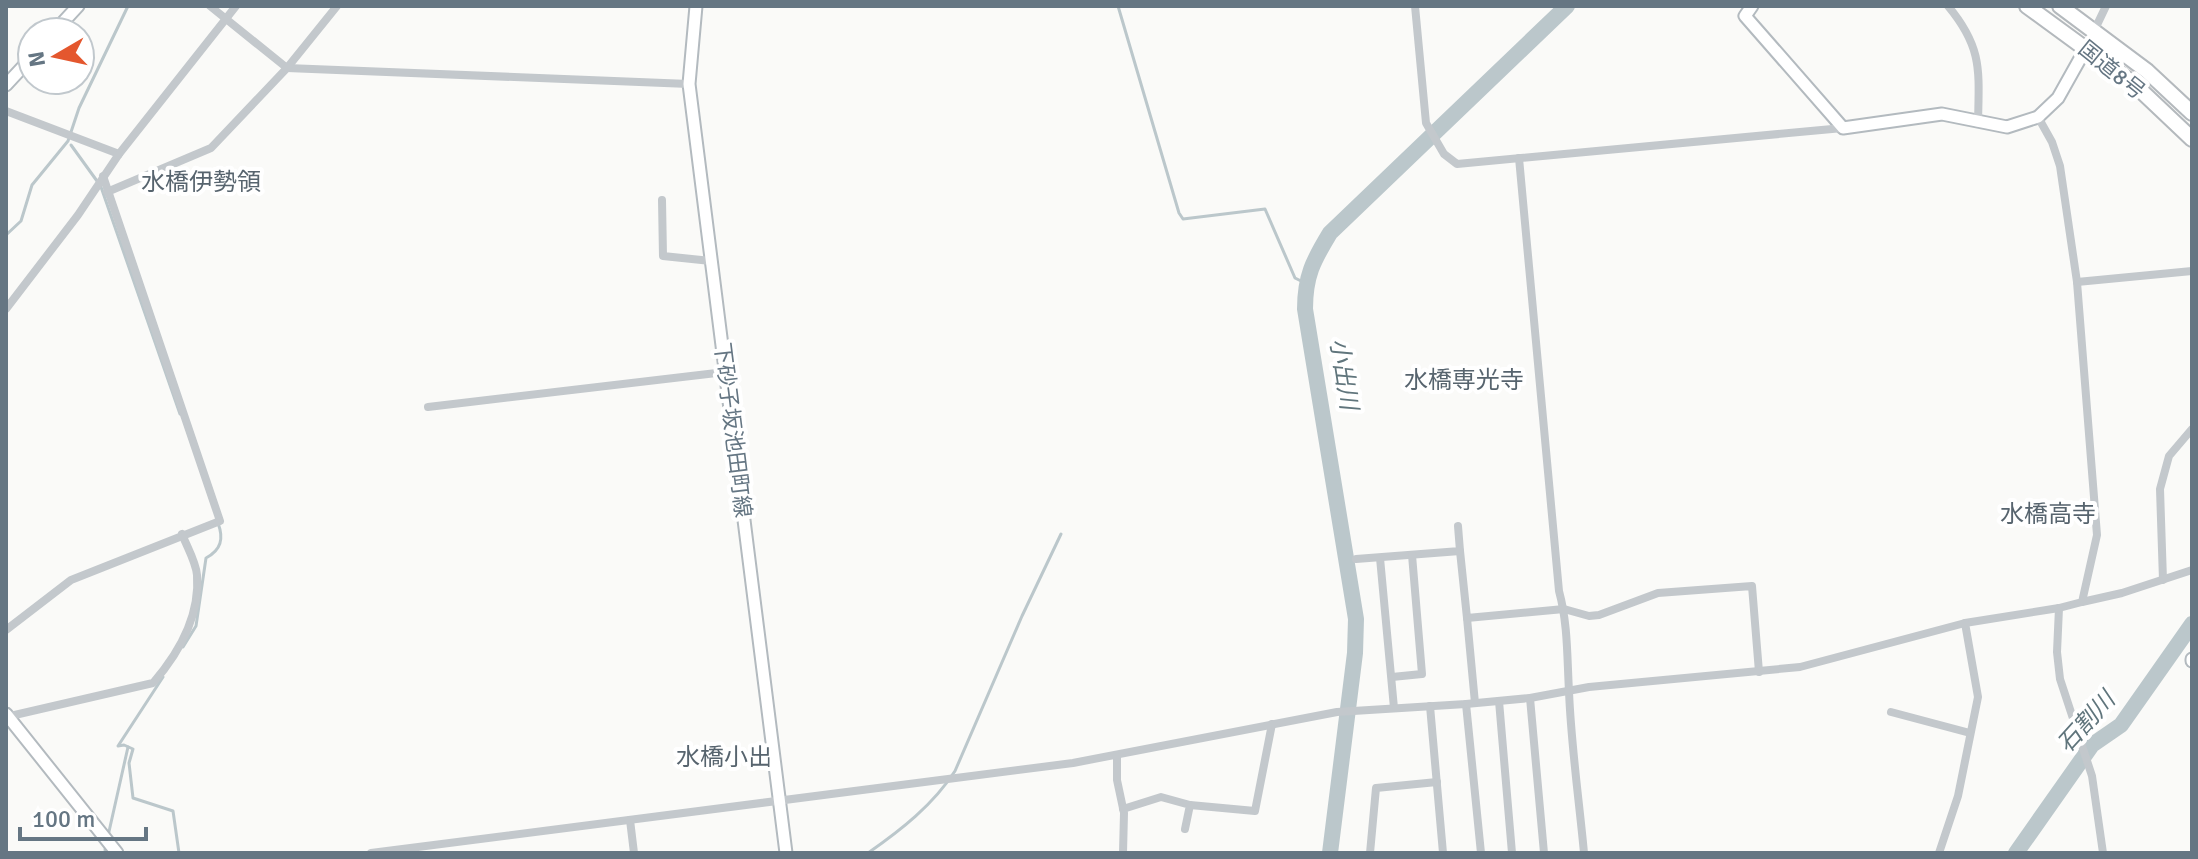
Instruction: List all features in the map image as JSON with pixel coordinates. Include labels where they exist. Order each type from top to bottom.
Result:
[{"type":"highway","name":"国道8号","points":[[2027,6],[2135,85],[2192,139]]},
{"type":"highway","name":"国道8号","points":[[2060,6],[2147,71],[2192,113]]},
{"type":"main road","name":"下砂子坂池田町線","points":[[696,6],[689,84],[786,853]]},
{"type":"main road","points":[[1752,6],[1745,16],[1843,128],[1942,114],[2007,127],[2038,117],[2058,98],[2086,48]]},
{"type":"main road","points":[[7,716],[117,853]]},
{"type":"street","points":[[210,6],[287,68],[689,84]]},
{"type":"street","points":[[6,309],[78,215],[119,154],[236,6]]},
{"type":"street","points":[[107,192],[211,148],[287,68],[337,6]]},
{"type":"street","points":[[1415,6],[1426,123],[1444,154],[1457,164],[1843,128]]},
{"type":"street","points":[[1948,6],[1964,26],[1974,48],[1979,69],[1978,123]]},
{"type":"street","points":[[2086,48],[2106,6]]},
{"type":"street","points":[[6,111],[119,154]]},
{"type":"street","points":[[2038,117],[2052,142],[2060,166],[2077,282],[2097,535],[2082,602]]},
{"type":"street","points":[[1519,158],[1556,561],[1569,658],[1569,691],[1584,853]]},
{"type":"street","points":[[6,630],[62,585],[220,521],[103,176]]},
{"type":"street","points":[[662,200],[663,256],[711,261]]},
{"type":"street","points":[[2077,282],[2192,271]]},
{"type":"street","points":[[428,407],[725,372]]},
{"type":"street","points":[[2163,580],[2160,489],[2169,456],[2192,429]]},
{"type":"street","points":[[1458,526],[1467,618],[1481,853]]},
{"type":"street","points":[[7,716],[153,683],[188,632],[192,620],[197,573],[182,534]]},
{"type":"street","points":[[1356,559],[1460,551]]},
{"type":"street","points":[[1392,677],[1422,674],[1412,555]]},
{"type":"street","points":[[1380,558],[1394,708]]},
{"type":"street","points":[[371,853],[1117,756],[1337,712],[1499,701],[1589,687],[1759,672],[1823,662],[1965,623],[2059,608],[2192,570]]},
{"type":"street","points":[[1467,618],[1564,609],[1589,616],[1658,593],[1752,586],[1759,672]]},
{"type":"street","points":[[2059,608],[2057,652],[2060,679],[2092,776],[2103,853]]},
{"type":"street","points":[[1939,853],[1958,796],[1978,697],[1965,623]]},
{"type":"street","points":[[1530,698],[1544,853]]},
{"type":"street","points":[[1499,701],[1512,853]]},
{"type":"street","points":[[1430,706],[1443,853]]},
{"type":"street","points":[[1891,712],[1970,733]]},
{"type":"street","points":[[1123,809],[1161,797],[1190,805],[1255,811],[1272,724]]},
{"type":"street","points":[[1117,756],[1117,780],[1123,809],[1123,853]]},
{"type":"street","points":[[1370,853],[1376,788],[1437,782]]},
{"type":"street","points":[[1185,829],[1190,805]]},
{"type":"street","points":[[630,820],[634,853]]},
{"type":"waterway","points":[[6,235],[21,221],[32,185],[68,141],[79,108],[128,6]]},
{"type":"waterway","points":[[1118,6],[1183,219],[1265,209],[1295,278],[1305,283]]},
{"type":"waterway","name":"小出川","points":[[1330,853],[1355,653],[1356,619],[1305,309],[1308,278],[1330,233],[1567,6]]},
{"type":"waterway","points":[[71,145],[97,181]]},
{"type":"waterway","points":[[101,187],[180,414]]},
{"type":"waterway","points":[[183,647],[196,626],[206,558],[220,544],[218,523]]},
{"type":"waterway","points":[[868,853],[916,816],[955,771],[1061,534]]},
{"type":"waterway","name":"石割川","points":[[2016,853],[2092,745],[2121,725],[2192,624]]},
{"type":"waterway","points":[[163,677],[118,746],[133,749],[129,763],[133,798],[173,811],[179,853]]},
{"type":"waterway","points":[[108,836],[128,747]]},
{"type":"waterway","points":[[106,844],[108,853]]},
{"type":"district","name":"水橋伊勢領","points":[[201,182]]},
{"type":"district","name":"水橋専光寺","points":[[1464,380]]},
{"type":"district","name":"水橋高寺","points":[[2048,514]]},
{"type":"district","name":"水橋小出","points":[[724,757]]}]
